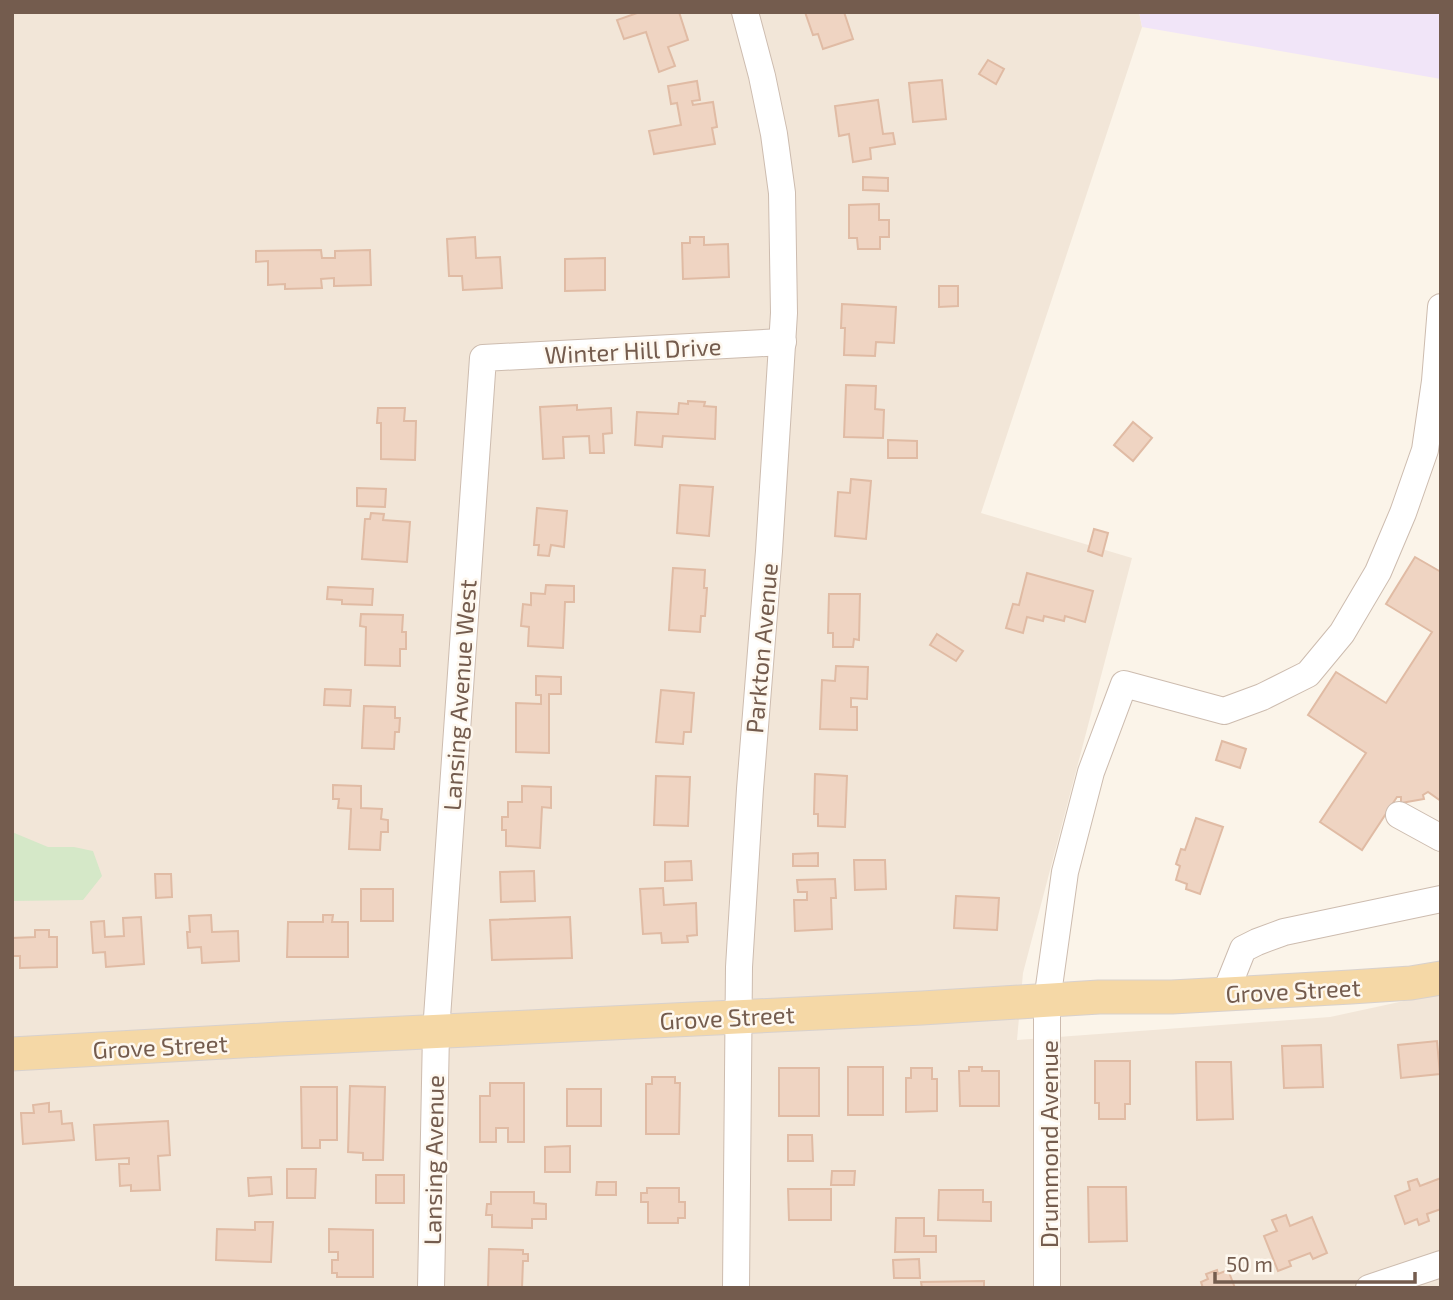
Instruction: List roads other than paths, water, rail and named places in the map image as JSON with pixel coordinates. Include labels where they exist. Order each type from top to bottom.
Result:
[{"type":"main road","name":"Grove Street","points":[[12,1054],[1099,997],[1172,997],[1411,983],[1441,978]]},
{"type":"street","name":"Parkton Avenue","points":[[736,1288],[739,967],[784,313],[782,193],[774,134],[745,12]]},
{"type":"street","name":"Drummond Avenue","points":[[1047,1288],[1047,1001],[1066,872],[1091,772],[1124,684],[1224,711],[1262,697],[1308,674],[1342,633],[1378,572],[1403,513],[1425,450],[1441,307]]},
{"type":"street","name":"Winter Hill Drive","points":[[483,358],[783,342]]},
{"type":"street","name":"Lansing Avenue West","points":[[436,1032],[483,358]]},
{"type":"street","points":[[1399,815],[1441,838]]},
{"type":"street","points":[[1225,994],[1243,949],[1257,942],[1284,932],[1441,899]]},
{"type":"street","name":"Lansing Avenue","points":[[430,1288],[436,1032]]},
{"type":"street","points":[[1370,1288],[1441,1265]]}]
